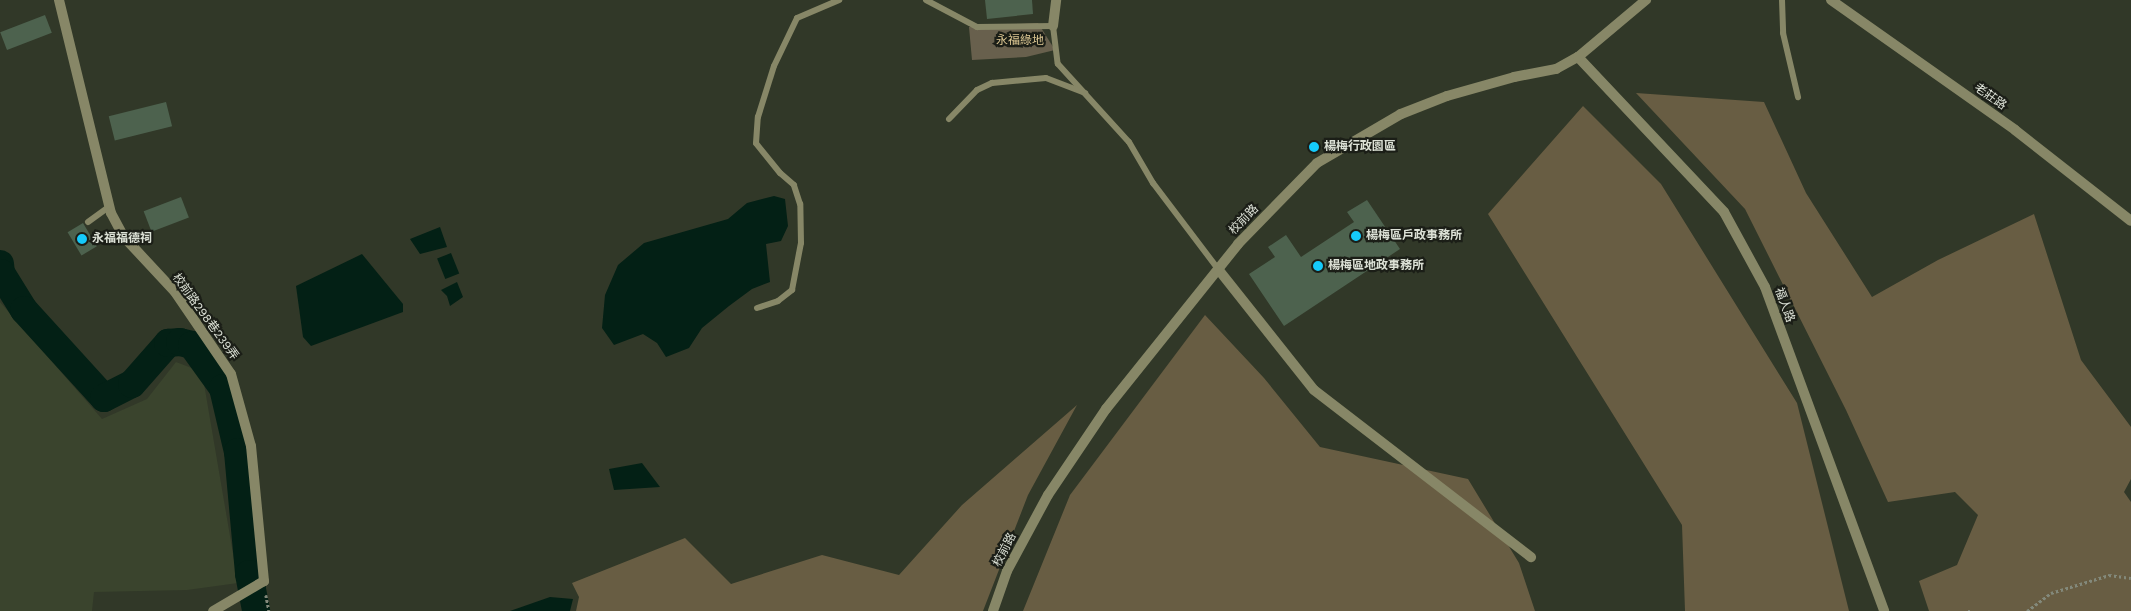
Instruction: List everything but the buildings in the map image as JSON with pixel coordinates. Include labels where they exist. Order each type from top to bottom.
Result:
[{"type":"street","name":"校前路298巷239弄","points":[[58,0],[109,207],[123,236],[175,292],[231,374],[251,446],[264,581]]},
{"type":"street","points":[[1053,26],[1056,0]]},
{"type":"street","name":"校前路","points":[[993,611],[1007,571],[1048,495],[1106,409],[1218,269],[1317,163],[1401,114],[1447,96],[1514,77],[1556,69],[1578,57],[1646,0]]},
{"type":"street","name":"老莊路","points":[[1831,0],[2015,130],[2131,221]]},
{"type":"street","name":"福人路","points":[[1578,57],[1724,212],[1765,287],[1884,611]]},
{"type":"street","points":[[1218,269],[1314,390],[1531,557]]},
{"type":"street","points":[[213,611],[264,581]]},
{"type":"lane","points":[[757,308],[778,301],[792,290],[801,243],[800,204],[794,184],[780,173],[756,143],[758,117],[774,66],[797,18],[839,0]]},
{"type":"lane","points":[[926,0],[977,27],[1053,26],[1058,64],[1088,94],[1130,142],[1153,183],[1218,269]]},
{"type":"lane","points":[[1782,0],[1783,33],[1798,97]]},
{"type":"lane","points":[[949,119],[977,90],[992,83],[1046,78],[1088,94]]},
{"type":"lane","points":[[88,222],[109,207]]},
{"type":"path","points":[[2027,611],[2051,593],[2109,575],[2131,578]]},
{"type":"path","points":[[264,581],[269,611]]},
{"type":"path","points":[[1968,611],[1973,611]]},
{"type":"shaded area","points":[[1636,93],[1764,102],[1806,193],[1872,297],[1938,260],[2034,214],[2081,360],[2131,427],[2131,479],[2124,492],[2131,502],[2131,611],[1929,611],[1919,581],[1957,565],[1978,515],[1955,492],[1888,502],[1846,410],[1745,209]]},
{"type":"shaded area","points":[[1583,106],[1661,184],[1797,403],[1849,611],[1685,611],[1682,525],[1488,214]]},
{"type":"shaded area","points":[[774,196],[785,199],[788,226],[781,241],[766,244],[770,282],[752,289],[702,328],[689,348],[666,357],[657,343],[643,334],[614,345],[602,328],[605,295],[618,265],[644,243],[728,219],[747,203]]},
{"type":"shaded area","points":[[440,227],[447,247],[420,254],[410,239]]},
{"type":"shaded area","points":[[451,253],[459,273],[445,279],[437,259]]},
{"type":"shaded area","points":[[362,254],[403,304],[403,312],[311,346],[303,337],[296,286]]},
{"type":"shaded area","points":[[457,282],[463,297],[450,306],[447,296],[441,290]]},
{"type":"shaded area","points":[[0,302],[102,419],[147,399],[176,362],[202,372],[238,583],[187,590],[94,592],[92,611],[0,611]]},
{"type":"shaded area","points":[[1205,315],[1264,378],[1320,447],[1468,479],[1519,563],[1535,611],[1023,611],[1070,495]]},
{"type":"shaded area","points":[[1077,405],[1028,495],[983,611],[576,611],[579,597],[572,583],[685,538],[731,584],[822,555],[899,575],[962,505]]},
{"type":"shaded area","points":[[642,463],[660,487],[614,490],[609,469]]},
{"type":"shaded area","points":[[550,597],[573,599],[570,611],[510,611]]},
{"type":"green space","name":"永福綠地","points":[[1038,23],[1055,50],[1026,57],[972,60],[969,27]]},
{"type":"waterway","points":[[0,264],[1,273],[24,310],[104,398],[132,384],[168,343],[180,342],[192,345],[223,388],[238,452],[249,574],[256,611]]},
{"type":"place","name":"楊梅行政園區","points":[[1314,147]]},
{"type":"place","name":"楊梅區戶政事務所","points":[[1356,236]]},
{"type":"place","name":"永福福德祠","points":[[82,239]]},
{"type":"place","name":"楊梅區地政事務所","points":[[1318,266]]}]
